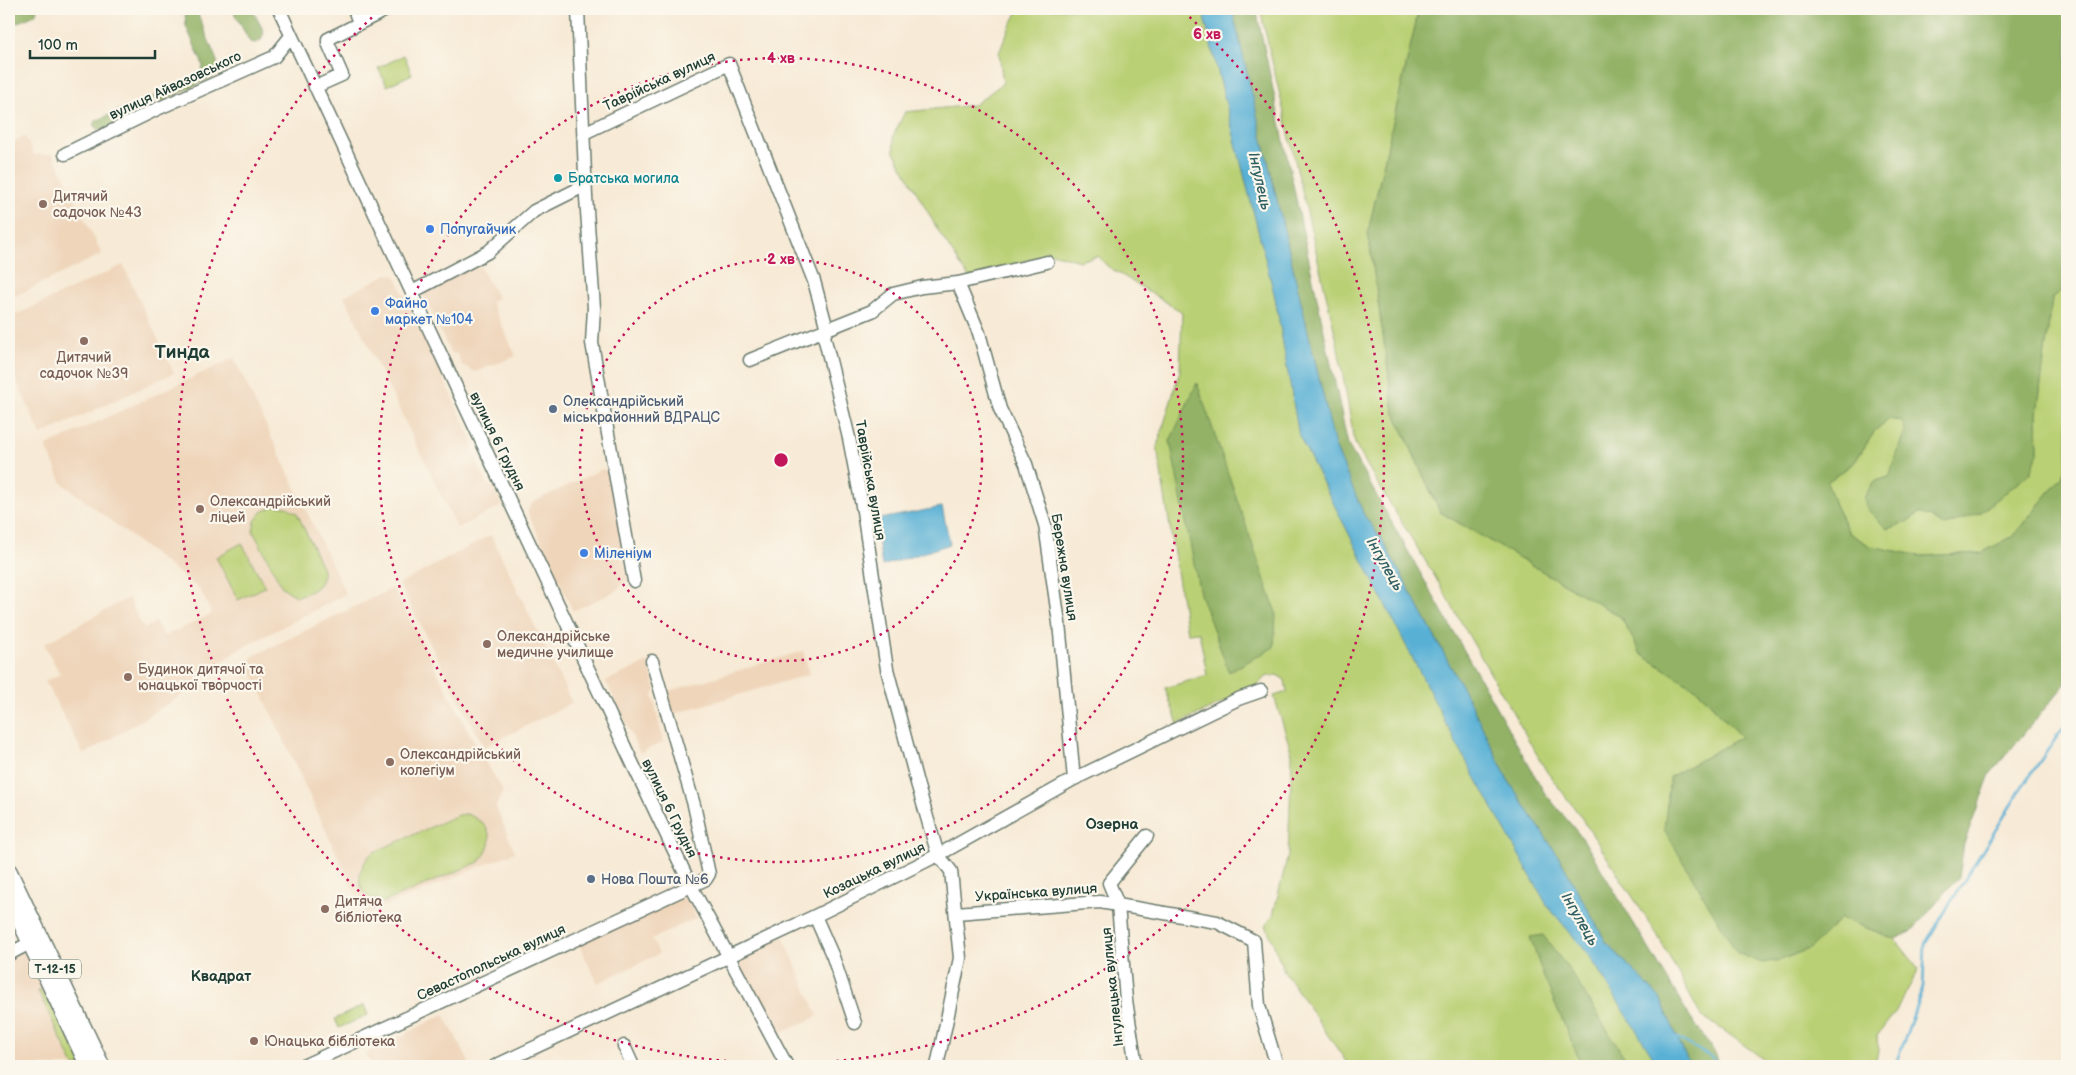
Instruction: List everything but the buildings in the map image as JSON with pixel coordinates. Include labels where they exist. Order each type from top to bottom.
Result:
[{"type":"main road","name":"Т-12-15","points":[[9,871],[102,1066]]},
{"type":"main road","name":"Т-12-15","points":[[9,898],[88,1066]]},
{"type":"street","name":"вулиця 6 Грудня","points":[[279,9],[691,886],[787,1066]]},
{"type":"street","points":[[354,9],[359,22]]},
{"type":"street","points":[[315,87],[342,74],[328,39],[388,9]]},
{"type":"street","points":[[578,9],[594,308],[592,343],[634,581]]},
{"type":"street","name":"вулиця Айвазовського","points":[[65,154],[155,110],[274,57],[291,36]]},
{"type":"street","name":"Таврійська вулиця","points":[[584,133],[729,64],[814,281],[827,329],[824,336],[849,438],[887,669],[938,855],[951,871],[960,958],[937,1066]]},
{"type":"street","points":[[412,292],[488,252],[534,211],[586,185]]},
{"type":"street","points":[[750,360],[872,311],[893,294],[922,287],[958,284],[1046,262]]},
{"type":"street","name":"Бережна вулиця","points":[[958,284],[979,333],[1000,408],[1026,464],[1045,525],[1059,623],[1074,779]]},
{"type":"street","name":"вулиця 6 Грудня","points":[[652,661],[694,805],[709,874],[706,878],[691,886]]},
{"type":"street","name":"Козацька вулиця","points":[[495,1066],[815,916],[938,855],[1074,779],[1238,699],[1261,691]]},
{"type":"street","name":"Українська вулиця","points":[[1118,905],[1108,884],[1146,836]]},
{"type":"street","name":"Севастопольська вулиця","points":[[303,1066],[691,886]]},
{"type":"street","name":"Українська вулиця","points":[[956,913],[1100,902],[1217,922],[1254,941],[1259,1006],[1277,1066]]},
{"type":"street","name":"Інгулецька вулиця","points":[[1118,905],[1126,1000],[1136,1066]]},
{"type":"street","points":[[815,916],[833,957],[855,1023]]},
{"type":"street","points":[[9,954],[30,943]]},
{"type":"street","points":[[624,1046],[633,1066]]},
{"type":"shaded area","name":"Дитячий садочок №43","points":[[25,136],[34,155],[53,154],[102,254],[9,299],[9,144]]},
{"type":"shaded area","name":"Дитячий садочок №39","points":[[123,265],[174,373],[41,435],[9,365],[9,318]]},
{"type":"shaded area","points":[[475,265],[480,267],[498,298],[491,302],[516,356],[475,372],[462,365],[457,354],[450,352],[424,296],[424,292]]},
{"type":"shaded area","points":[[387,274],[395,275],[474,444],[472,452],[487,484],[494,486],[501,502],[500,507],[457,528],[344,296]]},
{"type":"shaded area","name":"Олександрійський ліцей","points":[[234,358],[346,594],[236,651],[179,697],[84,755],[45,681],[60,674],[44,644],[128,598],[144,629],[156,622],[164,636],[212,614],[200,590],[62,483],[46,446]]},
{"type":"shaded area","points":[[602,469],[611,474],[628,579],[616,591],[573,611],[528,513],[528,509],[533,502]]},
{"type":"shaded area","name":"Олександрійське медичне училище","points":[[491,535],[572,703],[484,747],[399,584]]},
{"type":"shaded area","name":"Олександрійський колегіум","points":[[393,588],[470,734],[503,791],[496,807],[515,852],[365,915],[248,663],[253,656]]},
{"type":"shaded area","points":[[803,651],[810,674],[673,714],[666,692]]},
{"type":"shaded area","points":[[648,662],[656,690],[653,695],[663,742],[640,753],[606,681]]},
{"type":"shaded area","points":[[679,896],[688,901],[696,918],[652,939],[659,954],[598,983],[578,943]]},
{"type":"shaded area","points":[[783,936],[818,1016],[776,1035],[738,966],[739,959],[743,954]]},
{"type":"shaded area","points":[[22,951],[34,961],[35,972],[43,990],[52,999],[85,1066],[9,1066],[9,1048],[14,1046],[9,1038],[9,958]]},
{"type":"shaded area","points":[[444,1014],[470,1064],[465,1066],[372,1066],[366,1054]]},
{"type":"green space","points":[[9,9],[37,10],[35,15],[9,26]]},
{"type":"green space","points":[[232,9],[252,9],[264,32],[261,40],[256,43],[250,42]]},
{"type":"green space","points":[[1019,9],[1202,9],[1275,297],[1299,436],[1454,739],[1547,905],[1589,955],[1659,1066],[1349,1066],[1284,971],[1266,925],[1273,915],[1288,855],[1292,754],[1274,696],[1287,692],[1285,680],[1277,675],[1265,677],[1256,687],[1178,724],[1165,688],[1207,675],[1199,632],[1187,633],[1157,447],[1180,371],[1182,312],[1107,266],[1098,256],[1079,261],[1052,253],[969,278],[939,232],[894,152],[893,136],[905,112],[974,105],[1003,83],[999,53]]},
{"type":"green space","points":[[1232,9],[1256,9],[1348,445],[1544,792],[1583,839],[1687,1012],[1716,1055],[1720,1066],[1690,1066],[1660,998],[1606,942],[1560,859],[1508,780],[1469,700],[1384,543],[1364,515],[1335,446]]},
{"type":"green space","points":[[1260,9],[1419,9],[1368,232],[1394,411],[1440,512],[1621,617],[1641,654],[1698,690],[1741,737],[1670,777],[1811,948],[1841,918],[1895,939],[1919,969],[1896,1011],[1877,1036],[1878,1051],[1875,1066],[1773,1066],[1701,1016],[1658,936],[1579,814],[1547,772],[1434,575],[1375,479],[1355,444],[1337,342]]},
{"type":"green space","points":[[1419,9],[2067,9],[2067,287],[2052,298],[2037,414],[2038,453],[2030,473],[1981,512],[1943,526],[1931,517],[1919,513],[1905,523],[1887,529],[1867,509],[1864,498],[1873,482],[1889,477],[1905,430],[1902,421],[1888,419],[1875,431],[1854,463],[1827,482],[1835,505],[1849,533],[1870,546],[1921,556],[1981,553],[2012,537],[2062,477],[2067,461],[2067,682],[1990,774],[1964,844],[1959,877],[1911,932],[1895,939],[1841,918],[1811,948],[1781,960],[1762,963],[1737,953],[1664,829],[1670,777],[1741,737],[1698,690],[1641,654],[1621,617],[1440,512],[1394,411],[1368,232]]},
{"type":"green space","points":[[188,10],[197,12],[217,61],[217,69],[213,77],[162,101],[155,100],[153,97],[201,75],[203,65],[186,26],[185,13]]},
{"type":"green space","points":[[404,55],[412,74],[387,86],[378,68]]},
{"type":"green space","points":[[134,106],[137,109],[137,114],[106,129],[98,130],[93,125],[96,121],[124,108]]},
{"type":"green space","points":[[2067,287],[2067,461],[2062,477],[2012,537],[1981,553],[1921,556],[1870,546],[1849,533],[1835,505],[1827,482],[1854,463],[1875,431],[1888,419],[1902,421],[1905,430],[1889,477],[1873,482],[1905,523],[1919,513],[1931,517],[1943,526],[1981,512],[2030,473],[2038,453],[2037,414],[2052,298]]},
{"type":"green space","points":[[1197,383],[1276,613],[1274,647],[1229,672],[1200,594],[1170,441]]},
{"type":"green space","points":[[275,506],[287,507],[297,513],[323,569],[323,575],[319,584],[312,591],[296,596],[282,587],[253,531],[255,521],[262,512]]},
{"type":"green space","points":[[242,543],[265,587],[238,600],[216,557]]},
{"type":"green space","points":[[467,814],[482,823],[487,828],[489,834],[490,841],[488,847],[485,855],[479,862],[384,902],[367,895],[362,889],[360,875],[366,860],[372,853],[458,815]]},
{"type":"green space","points":[[1543,935],[1570,971],[1630,1066],[1582,1066],[1543,975],[1530,937]]},
{"type":"green space","points":[[41,990],[51,1000],[83,1066],[74,1066],[38,991]]},
{"type":"green space","points":[[364,1005],[368,1015],[339,1028],[335,1019]]},
{"type":"water","name":"Інгулець","points":[[1202,9],[1232,9],[1335,446],[1364,515],[1384,543],[1469,700],[1508,780],[1560,859],[1606,942],[1660,998],[1690,1066],[1659,1066],[1589,955],[1547,905],[1454,739],[1299,436],[1275,297]]},
{"type":"water","points":[[942,507],[950,544],[882,566],[875,520]]},
{"type":"waterway","points":[[1895,1066],[1923,987],[1925,944],[2019,792],[2067,722]]},
{"type":"waterway","points":[[1676,1037],[1726,1066]]},
{"type":"place","name":"Братська могила","points":[[558,178]]},
{"type":"place","name":"Дитячий садочок №43","points":[[43,204]]},
{"type":"place","name":"Попугайчик","points":[[430,229]]},
{"type":"place","name":"Файно маркет №104","points":[[375,311]]},
{"type":"place","name":"Дитячий садочок №39","points":[[84,341]]},
{"type":"place","name":"Олександрійський міськрайонний ВДРАЦС","points":[[553,409]]},
{"type":"place","name":"Олександрійський ліцей","points":[[200,509]]},
{"type":"place","name":"Міленіум","points":[[584,553]]},
{"type":"place","name":"Олександрійське медичне училище","points":[[487,644]]},
{"type":"place","name":"Будинок дитячої та юнацької творчості","points":[[128,677]]},
{"type":"place","name":"Олександрійський колегіум","points":[[390,762]]},
{"type":"place","name":"Нова Пошта №6","points":[[591,879]]},
{"type":"place","name":"Дитяча бібліотека","points":[[325,909]]},
{"type":"place","name":"Юнацька бібліотека","points":[[254,1041]]},
{"type":"district","name":"Тинда","points":[[182,351]]},
{"type":"district","name":"Озерна","points":[[1112,824]]},
{"type":"district","name":"Квадрат","points":[[221,976]]}]
